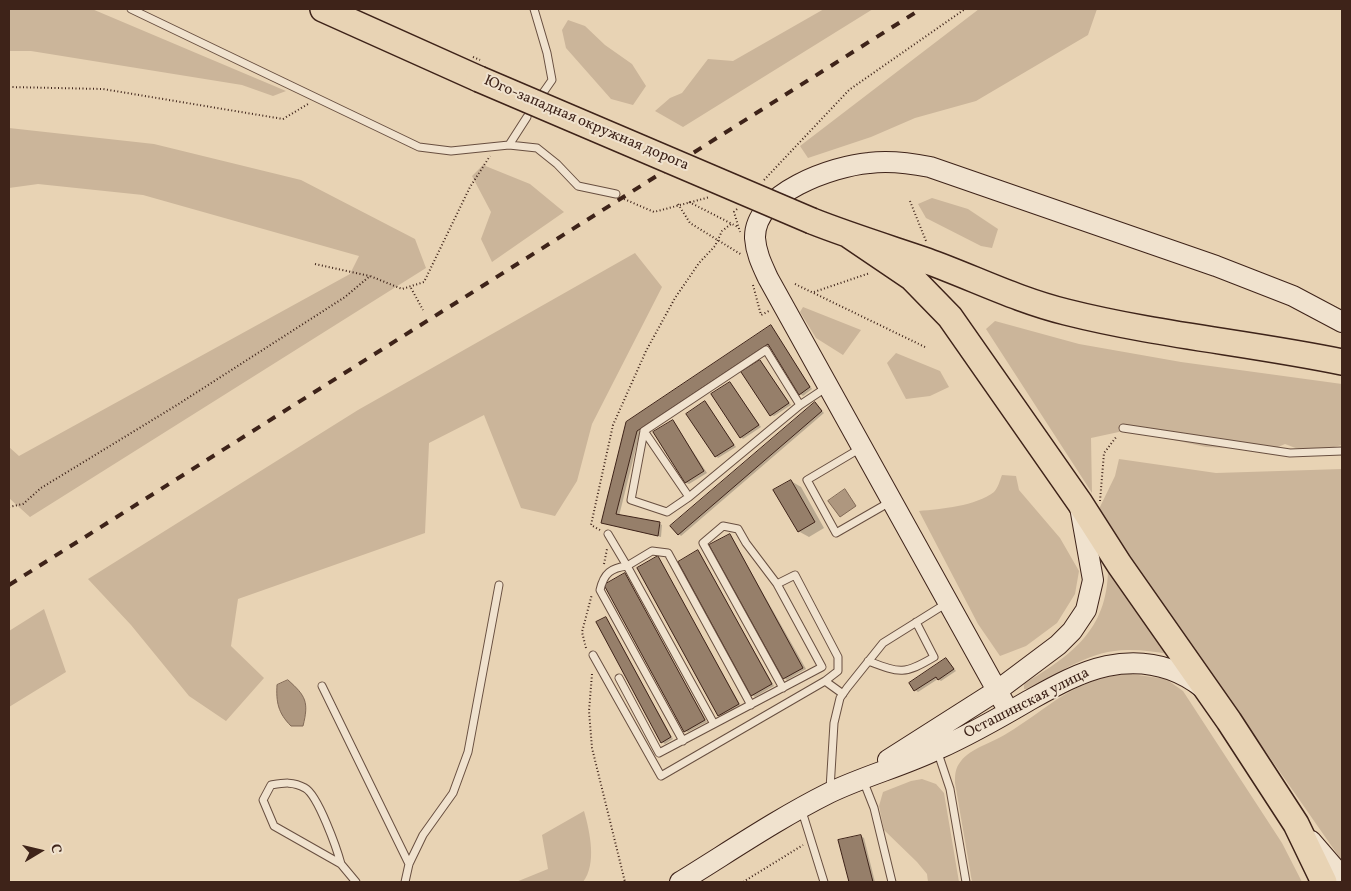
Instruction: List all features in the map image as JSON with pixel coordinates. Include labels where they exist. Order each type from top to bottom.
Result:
[{"type":"highway","name":"Юго-западная окружная дорога","points":[[323,9],[479,79],[850,236]]},
{"type":"highway","points":[[850,236],[928,262],[1030,302],[1067,313],[1160,332],[1342,362]]},
{"type":"highway","points":[[850,236],[912,278],[934,299],[1090,506],[1119,564],[1217,703],[1296,824],[1324,882]]},
{"type":"street","points":[[1010,712],[782,305],[757,250],[755,237],[757,226],[767,209],[782,196],[812,178],[845,167],[885,162],[915,164],[952,174],[1216,266],[1293,296],[1342,322]]},
{"type":"street","name":"Осташинская улица","points":[[932,741],[1058,645],[1072,631],[1086,610],[1093,580],[1090,506]]},
{"type":"street","name":"Осташинская улица","points":[[680,882],[801,808],[830,793],[932,741],[1010,712],[1056,686],[1092,670],[1134,663],[1158,666],[1184,674],[1204,689],[1217,703]]},
{"type":"street","points":[[1296,824],[1342,877]]},
{"type":"lane","points":[[131,9],[419,147],[451,151],[509,145],[537,148],[557,164],[578,186],[616,194]]},
{"type":"lane","points":[[534,9],[538,30],[547,53],[552,80],[534,106]]},
{"type":"lane","points":[[509,145],[527,117]]},
{"type":"lane","points":[[800,405],[766,350],[644,431],[631,500],[667,512],[689,497],[800,405],[827,387]]},
{"type":"lane","points":[[1124,428],[1290,453],[1342,451]]},
{"type":"lane","points":[[644,431],[689,497]]},
{"type":"lane","points":[[862,448],[806,480],[836,533],[892,501]]},
{"type":"lane","points":[[619,678],[659,753],[751,705],[783,688],[822,667],[777,584],[746,543],[738,529],[723,526],[703,543],[783,688]]},
{"type":"lane","points":[[608,534],[714,724]]},
{"type":"lane","points":[[683,740],[600,590],[603,578],[613,568],[627,566],[652,551],[668,553],[751,705]]},
{"type":"lane","points":[[594,655],[661,776],[838,671],[838,657],[795,574],[777,584]]},
{"type":"lane","points":[[405,882],[409,864],[423,835],[453,793],[468,752],[499,585]]},
{"type":"lane","points":[[830,793],[834,723],[843,694],[883,643],[949,601]]},
{"type":"lane","points":[[868,661],[896,672],[915,668],[934,657],[916,622]]},
{"type":"lane","points":[[825,680],[843,694]]},
{"type":"lane","points":[[322,686],[409,864]]},
{"type":"lane","points":[[932,741],[950,789],[966,882]]},
{"type":"lane","points":[[862,778],[874,808],[892,882]]},
{"type":"lane","points":[[342,864],[274,826],[263,800],[271,785],[291,782],[307,788],[332,834],[342,864],[356,882]]},
{"type":"lane","points":[[801,808],[824,882]]},
{"type":"path","points":[[764,180],[849,90],[965,9]]},
{"type":"path","points":[[9,87],[103,88],[283,119],[306,106],[314,96]]},
{"type":"path","points":[[315,264],[370,276],[402,289],[412,288],[424,282],[467,193],[484,163],[495,150],[509,145]]},
{"type":"path","points":[[627,201],[654,212],[678,204],[713,197]]},
{"type":"path","points":[[689,202],[738,227]]},
{"type":"path","points":[[910,202],[926,242]]},
{"type":"path","points":[[678,204],[690,223],[746,257]]},
{"type":"path","points":[[813,293],[876,271]]},
{"type":"path","points":[[9,507],[23,504],[42,488],[177,405],[345,297],[370,276]]},
{"type":"path","points":[[795,284],[925,347]]},
{"type":"path","points":[[412,288],[423,310]]},
{"type":"path","points":[[1090,506],[1104,453],[1124,428]]},
{"type":"path","points":[[743,882],[812,840]]},
{"type":"shaded area","points":[[9,9],[92,9],[286,91],[273,96],[242,85],[31,51],[9,51]]},
{"type":"shaded area","points":[[824,9],[873,9],[683,127],[655,111],[670,98],[682,93],[708,59],[733,61]]},
{"type":"shaded area","points":[[979,9],[1097,9],[1088,35],[976,101],[915,118],[871,137],[808,158],[800,146]]},
{"type":"shaded area","points":[[568,20],[585,26],[605,45],[632,64],[646,86],[633,105],[611,99],[566,48],[562,30]]},
{"type":"shaded area","points":[[9,128],[154,144],[301,180],[415,239],[426,268],[30,517],[9,498],[9,447],[19,456],[350,274],[359,256],[143,195],[38,184],[9,188]]},
{"type":"shaded area","points":[[483,165],[530,184],[564,212],[492,262],[481,239],[491,212],[472,176]]},
{"type":"shaded area","points":[[932,198],[968,209],[998,229],[992,248],[981,246],[926,218],[918,204]]},
{"type":"shaded area","points":[[635,253],[662,287],[592,424],[577,481],[555,516],[521,508],[484,415],[429,443],[425,533],[238,599],[231,646],[264,678],[226,721],[189,696],[131,625],[88,579],[358,410]]},
{"type":"shaded area","points":[[803,307],[861,330],[843,355],[816,338],[800,312]]},
{"type":"shaded area","points":[[995,321],[1079,344],[1181,362],[1342,384],[1342,445],[1309,453],[1285,444],[1271,450],[1206,447],[1128,430],[1091,438],[1092,493],[986,329]]},
{"type":"shaded area","points":[[896,353],[940,371],[949,387],[930,396],[906,399],[887,363]]},
{"type":"shaded area","points":[[1119,459],[1216,473],[1342,469],[1342,861],[1118,540],[1099,509],[1115,476]]},
{"type":"shaded area","points":[[1002,475],[1016,476],[1019,490],[1060,538],[1079,571],[1075,594],[1057,623],[1026,646],[1000,656],[978,624],[919,511],[958,506],[978,501],[994,492]]},
{"type":"shaded area","points":[[845,489],[856,506],[840,517],[828,501]]},
{"type":"shaded area","points":[[1108,570],[1169,654],[1130,650],[1103,653],[1078,662],[1030,689],[1024,689],[1024,684],[1057,663],[1071,651],[1093,625],[1101,609],[1106,591]]},
{"type":"shaded area","points":[[44,609],[66,672],[9,707],[9,631]]},
{"type":"shaded area","points":[[1131,674],[1166,679],[1183,691],[1282,843],[1302,882],[972,882],[955,783],[956,769],[961,761],[970,753],[1006,734],[1078,687],[1111,676]]},
{"type":"shaded area","points":[[288,680],[302,695],[306,705],[303,726],[291,726],[279,707],[277,685]]},
{"type":"shaded area","points":[[922,779],[936,784],[944,793],[959,882],[928,882],[927,874],[917,862],[884,830],[879,806],[883,792],[911,781]]},
{"type":"shaded area","points":[[584,811],[590,838],[591,857],[590,866],[583,882],[516,882],[548,869],[542,835]]},
{"type":"building","points":[[771,325],[810,387],[799,395],[768,344],[637,431],[616,514],[660,522],[658,536],[601,523],[626,422]]},
{"type":"building","points":[[760,360],[789,403],[770,416],[741,372]]},
{"type":"building","points":[[730,382],[759,425],[740,438],[711,394]]},
{"type":"building","points":[[705,401],[734,445],[715,457],[686,414]]},
{"type":"building","points":[[815,402],[822,411],[678,535],[670,526]]},
{"type":"building","points":[[673,420],[704,471],[685,483],[653,432]]},
{"type":"building","points":[[791,480],[815,522],[798,532],[773,490]]},
{"type":"building","points":[[730,534],[803,668],[783,679],[709,545]]},
{"type":"building","points":[[698,550],[772,684],[751,696],[678,562]]},
{"type":"building","points":[[658,556],[739,704],[718,716],[637,568]]},
{"type":"building","points":[[625,573],[705,720],[684,732],[604,585]]},
{"type":"building","points":[[606,617],[671,737],[661,743],[596,622]]},
{"type":"building","points":[[946,658],[954,669],[938,680],[936,677],[914,691],[909,683]]},
{"type":"building","points":[[861,835],[873,882],[849,882],[838,840]]},
{"type":"railway","points":[[9,585],[921,9]]}]
